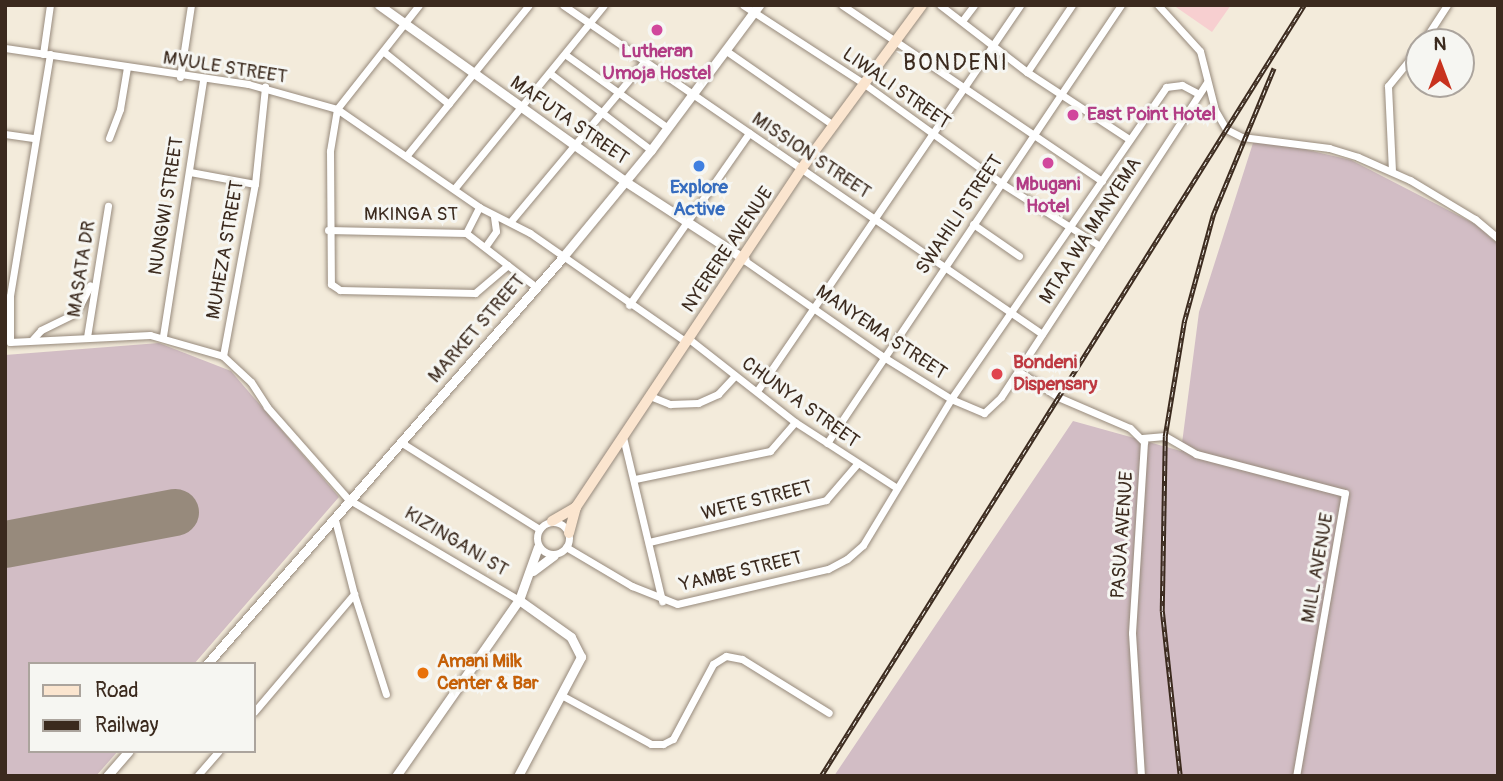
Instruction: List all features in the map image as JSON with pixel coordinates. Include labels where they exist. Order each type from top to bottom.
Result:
[{"type":"main road","name":"NYERERE AVENUE","points":[[576,507],[832,124],[917,8]]},
{"type":"main road","points":[[552,522],[576,507]]},
{"type":"main road","points":[[569,533],[576,507]]},
{"type":"street","points":[[50,5],[35,138],[9,313],[10,342],[163,336],[223,356]]},
{"type":"street","points":[[180,76],[191,5]]},
{"type":"street","name":"MAFUTA STREET","points":[[379,5],[623,180],[744,259]]},
{"type":"street","points":[[419,5],[337,109],[330,151],[330,278],[335,289],[475,293],[508,265]]},
{"type":"street","points":[[407,155],[529,5]]},
{"type":"street","points":[[454,189],[551,74],[604,5]]},
{"type":"street","name":"LIWALI STREET","points":[[743,5],[757,9],[1001,183],[1100,246]]},
{"type":"street","points":[[842,5],[1030,137],[1101,181]]},
{"type":"street","points":[[940,5],[1027,72],[1129,139]]},
{"type":"street","points":[[962,21],[974,5]]},
{"type":"street","points":[[757,391],[964,92],[1020,5]]},
{"type":"street","points":[[1027,72],[1072,5]]},
{"type":"street","name":"SWAHILI STREET","points":[[827,443],[882,356],[1121,5]]},
{"type":"street","points":[[1432,28],[1447,5]]},
{"type":"street","name":"MISSION STREET","points":[[565,6],[643,63],[802,168],[1042,334]]},
{"type":"street","points":[[1161,6],[1200,51],[1207,82],[1222,124],[1242,137],[1329,148],[1392,171],[1475,219],[1498,238]]},
{"type":"street","name":"MARKET STREET","points":[[209,662],[335,520],[348,499],[402,443],[562,258],[623,180],[651,150],[757,9]]},
{"type":"street","name":"MVULE STREET","points":[[5,49],[265,87],[337,109],[479,207],[494,216],[511,221],[562,258]]},
{"type":"street","points":[[725,50],[832,124]]},
{"type":"street","points":[[384,51],[449,104]]},
{"type":"street","points":[[566,55],[668,128]]},
{"type":"street","points":[[511,221],[600,111],[643,63]]},
{"type":"street","points":[[1392,171],[1388,86],[1405,65]]},
{"type":"street","points":[[109,138],[127,67]]},
{"type":"street","points":[[551,74],[651,150]]},
{"type":"street","name":"NUNGWI STREET","points":[[163,336],[203,80]]},
{"type":"street","name":"MTAA WA MANYEMA","points":[[1001,397],[1207,82]]},
{"type":"street","name":"YAMBE STREET","points":[[566,547],[662,601],[688,604],[828,569],[863,545],[951,399],[1166,87],[1182,85],[1199,94]]},
{"type":"street","name":"MUHEZA STREET","points":[[223,356],[255,184],[265,87]]},
{"type":"street","points":[[629,305],[748,133]]},
{"type":"street","points":[[5,134],[35,138]]},
{"type":"street","points":[[190,172],[255,184]]},
{"type":"street","name":"MASATA DR","points":[[87,337],[93,278],[108,206]]},
{"type":"street","name":"MKINGA ST","points":[[328,230],[466,233],[479,207]]},
{"type":"street","points":[[485,247],[496,231],[494,216]]},
{"type":"street","points":[[973,225],[1019,256]]},
{"type":"street","points":[[466,233],[536,287]]},
{"type":"street","name":"CHUNYA STREET","points":[[562,258],[629,305],[688,341],[795,422],[897,488]]},
{"type":"street","name":"MANYEMA STREET","points":[[744,259],[882,356],[951,399],[984,413],[1001,397]]},
{"type":"street","points":[[32,340],[41,330],[76,313],[93,278]]},
{"type":"street","name":"KIZINGANI ST","points":[[223,356],[251,382],[267,407],[348,499],[519,600],[578,643],[580,663],[517,776]]},
{"type":"street","points":[[1018,371],[1058,397],[1130,428],[1142,438]]},
{"type":"street","points":[[650,396],[670,404],[698,402],[718,394],[735,376]]},
{"type":"street","points":[[635,479],[770,451],[795,422]]},
{"type":"street","name":"MILL AVENUE","points":[[1142,438],[1165,436],[1196,454],[1345,493],[1297,776]]},
{"type":"street","points":[[623,437],[662,601]]},
{"type":"street","name":"PASUA AVENUE","points":[[1141,776],[1132,633],[1142,438]]},
{"type":"street","points":[[402,443],[539,528]]},
{"type":"street","name":"WETE STREET","points":[[649,542],[826,500],[858,464]]},
{"type":"street","points":[[335,520],[354,594],[386,694]]},
{"type":"street","points":[[533,571],[566,547],[569,533],[552,522],[539,528]]},
{"type":"street","points":[[396,776],[519,600],[533,571],[539,528]]},
{"type":"street","points":[[538,547],[554,555]]},
{"type":"street","points":[[256,710],[354,594]]},
{"type":"street","points":[[563,696],[651,744],[663,744],[673,739],[713,664],[726,656],[742,659],[829,713]]},
{"type":"street","points":[[107,776],[127,753]]},
{"type":"street","points":[[197,776],[217,753]]},
{"type":"shaded area","points":[[1173,5],[1231,5],[1212,32]]},
{"type":"shaded area","points":[[1253,143],[1277,143],[1351,160],[1475,224],[1498,244],[1498,776],[834,776],[1073,421],[1181,451],[1199,312]]},
{"type":"shaded area","points":[[159,343],[231,371],[339,497],[196,662],[28,662],[28,753],[116,753],[96,776],[5,776],[5,355]]},
{"type":"runway","points":[[5,544],[175,512]]},
{"type":"railway","points":[[821,776],[1304,5]]},
{"type":"railway","points":[[1180,776],[1162,611],[1165,436],[1184,322],[1213,215],[1274,68]]},
{"type":"place","name":"Lutheran Umoja Hostel","points":[[657,30]]},
{"type":"place","name":"East Point Hotel","points":[[1073,115]]},
{"type":"place","name":"Mbugani Hotel","points":[[1048,163]]},
{"type":"place","name":"Explore Active","points":[[699,166]]},
{"type":"place","name":"Bondeni Dispensary","points":[[997,374]]},
{"type":"place","name":"Amani Milk Center & Bar","points":[[423,673]]},
{"type":"district","name":"BONDENI","points":[[956,63]]}]
